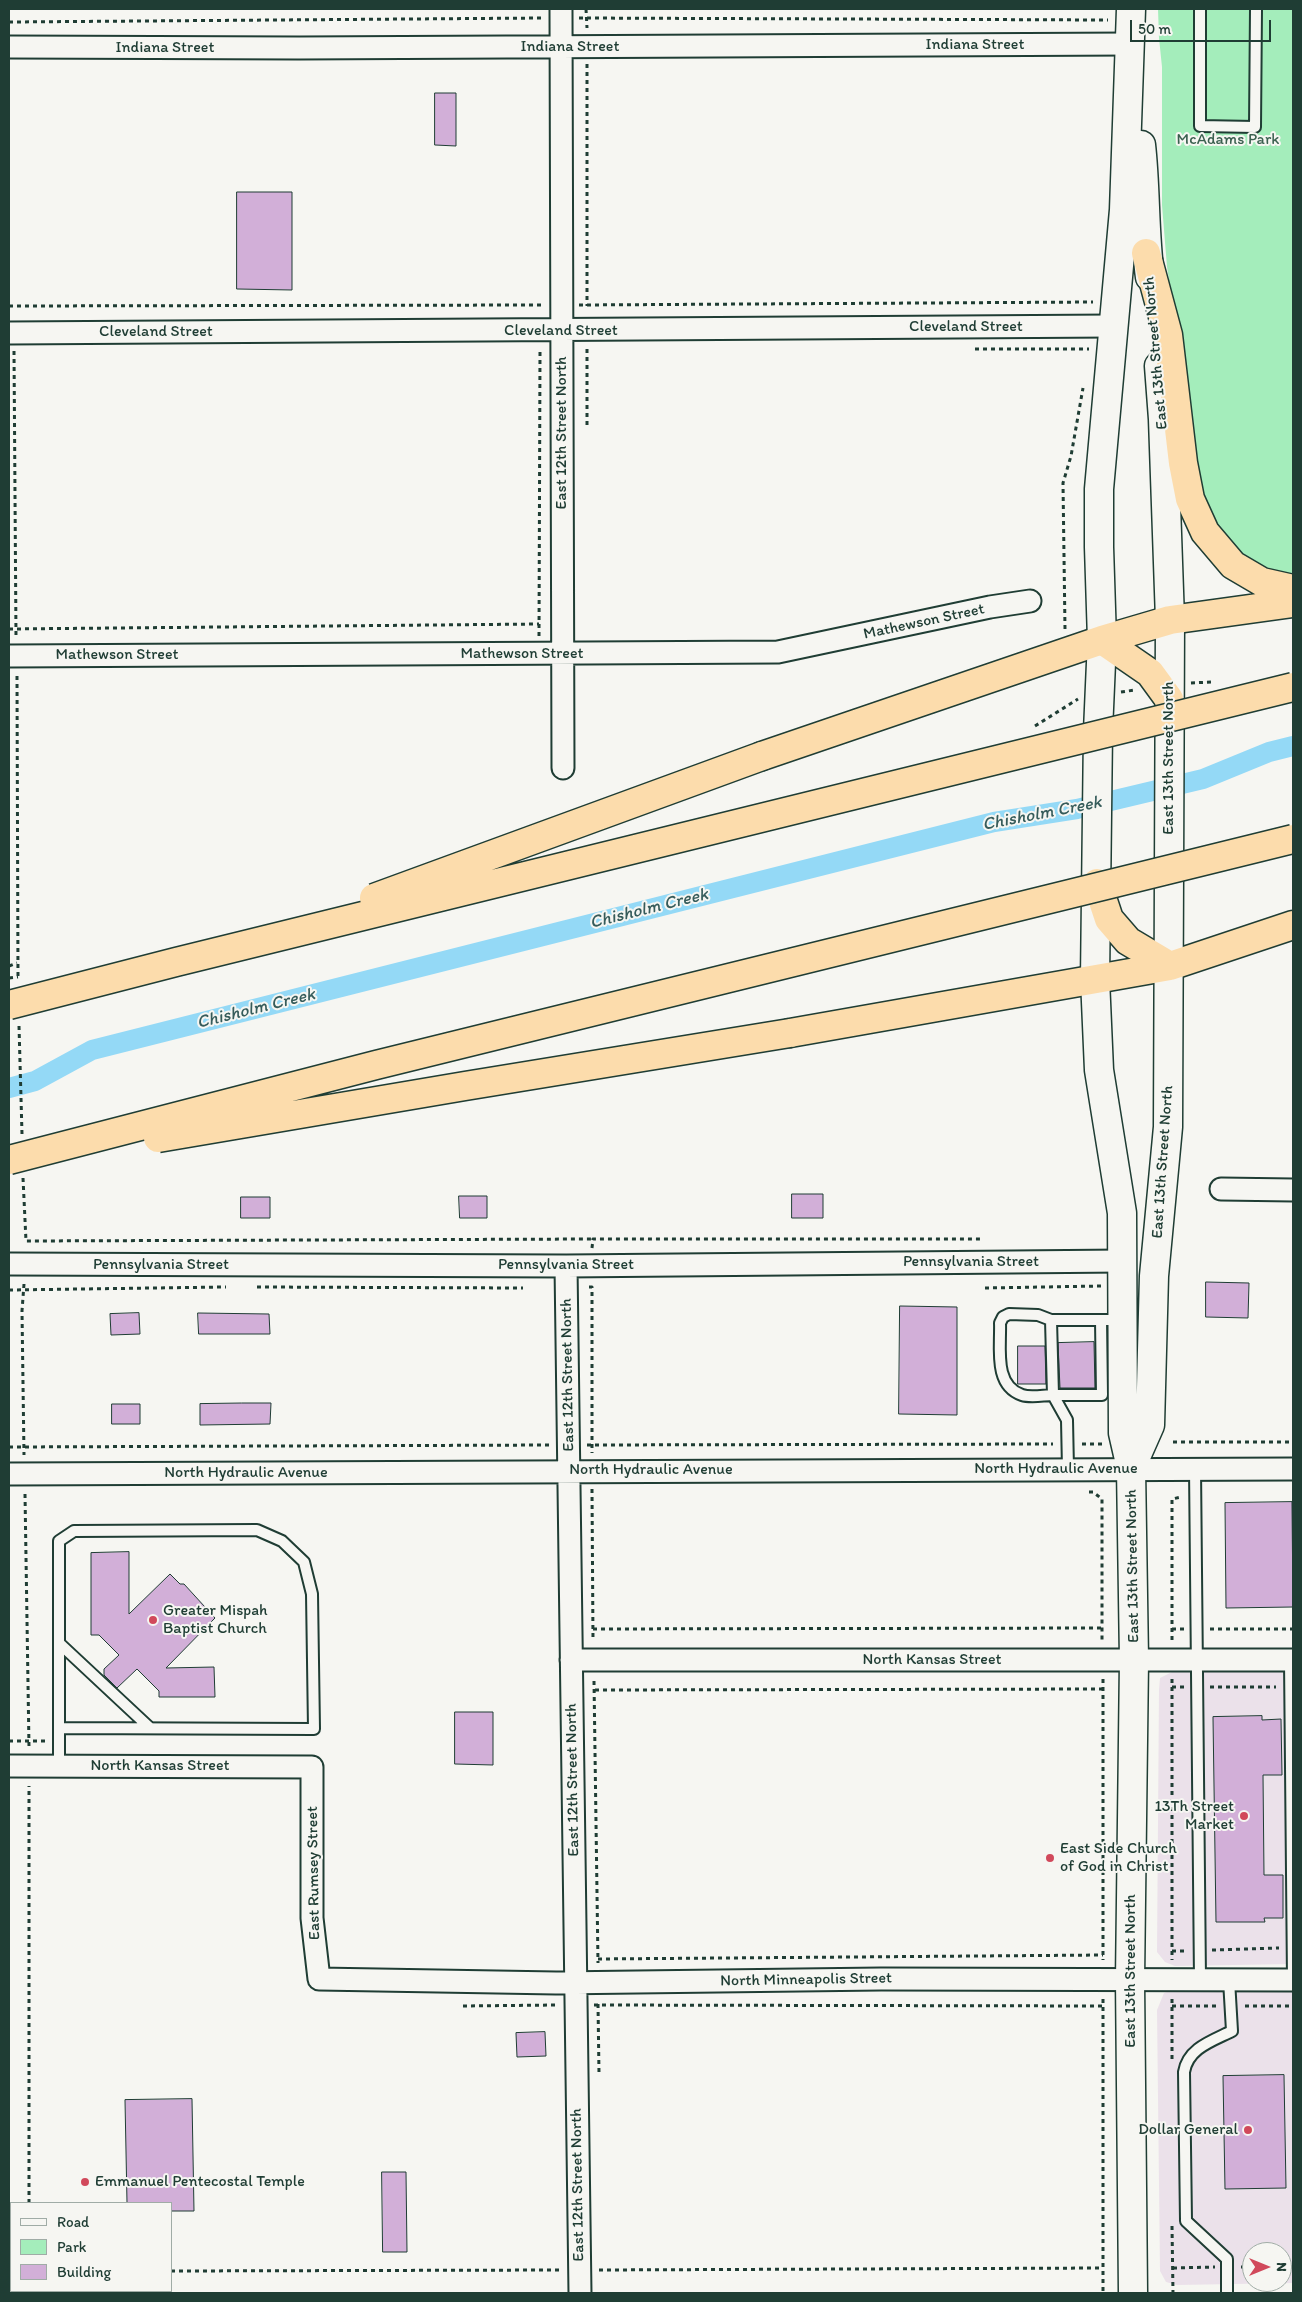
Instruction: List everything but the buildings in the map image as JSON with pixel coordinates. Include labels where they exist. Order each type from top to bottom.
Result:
[{"type":"highway","points":[[1146,252],[1168,336],[1183,463],[1190,499],[1205,532],[1232,565],[1262,582],[1293,589]]},
{"type":"highway","points":[[176,962],[337,913],[762,756],[1102,640],[1170,620],[1293,604]]},
{"type":"highway","points":[[1102,640],[1150,673],[1169,699]]},
{"type":"highway","points":[[9,1005],[176,962],[1293,687]]},
{"type":"highway","points":[[13,1165],[376,1065],[1293,839]]},
{"type":"highway","points":[[1097,883],[1109,919],[1128,941],[1170,966]]},
{"type":"highway","points":[[13,1165],[464,1086],[790,1033],[1170,966],[1293,924]]},
{"type":"main road","name":"East 13th Street North","points":[[1120,12],[1119,44],[1124,210],[1102,326],[1099,489],[1102,640],[1098,731],[1094,979],[1099,1070],[1122,1213],[1114,1261],[1112,1320],[1123,1433],[1131,1468],[1134,1660],[1130,1980],[1134,2293]]},
{"type":"main road","name":"East 13th Street North","points":[[1119,44],[1146,188],[1146,252],[1157,331],[1163,419],[1170,620],[1168,1127],[1154,1276],[1150,1425],[1131,1468]]},
{"type":"street","name":"East 12th Street North","points":[[561,9],[563,768]]},
{"type":"street","name":"Indiana Street","points":[[9,47],[586,47],[1119,44]]},
{"type":"street","name":"Cleveland Street","points":[[9,333],[562,331],[1102,326]]},
{"type":"street","name":"Mathewson Street","points":[[9,656],[778,652],[990,608],[1030,602]]},
{"type":"street","points":[[1221,1189],[1293,1190]]},
{"type":"street","name":"Pennsylvania Street","points":[[17,1264],[566,1266],[1114,1261]]},
{"type":"street","name":"East 12th Street North","points":[[566,1266],[580,2293]]},
{"type":"street","name":"North Hydraulic Avenue","points":[[17,1474],[1131,1468],[1293,1469]]},
{"type":"street","name":"North Kansas Street","points":[[571,1660],[1292,1660]]},
{"type":"street","name":"North Kansas Street","points":[[19,1766],[312,1767]]},
{"type":"street","name":"East Rumsey Street","points":[[312,1767],[312,1918],[319,1979]]},
{"type":"street","name":"North Minneapolis Street","points":[[319,1979],[576,1983],[881,1979],[1293,1980]]},
{"type":"lane","points":[[1200,9],[1200,126],[1246,127],[1255,127],[1256,9]]},
{"type":"lane","points":[[1009,1314],[1038,1314],[1052,1320],[1112,1320],[1102,1395],[1023,1395],[1007,1386],[1002,1376],[1001,1367],[1000,1322],[1003,1317],[1009,1314]]},
{"type":"lane","points":[[1052,1320],[1053,1395],[1066,1420],[1068,1469]]},
{"type":"lane","points":[[1195,1468],[1200,1980]]},
{"type":"lane","points":[[59,1728],[314,1729],[312,1594],[304,1562],[282,1541],[257,1530],[74,1531],[59,1541],[59,1643],[59,1728],[59,1766]]},
{"type":"lane","points":[[59,1643],[150,1728]]},
{"type":"lane","points":[[1292,1660],[1290,1687],[1293,1980]]},
{"type":"lane","points":[[1227,2293],[1227,2259],[1186,2221],[1184,2072],[1185,2061],[1200,2046],[1232,2031],[1229,1980]]},
{"type":"path","points":[[586,9],[588,425]]},
{"type":"path","points":[[1119,44],[1120,12]]},
{"type":"path","points":[[1088,357],[1102,326],[1095,292]]},
{"type":"path","points":[[1065,574],[1063,483],[1071,456],[1084,384]]},
{"type":"path","points":[[9,629],[539,624]]},
{"type":"path","points":[[9,966],[17,963]]},
{"type":"path","points":[[19,1043],[22,1136]]},
{"type":"path","points":[[13,1165],[26,1241],[17,1264],[24,1290],[24,1447],[17,1474],[19,1766],[29,2202]]},
{"type":"path","points":[[26,1241],[593,1239]]},
{"type":"path","points":[[984,1288],[1107,1286],[1114,1261]]},
{"type":"path","points":[[9,1290],[231,1287]]},
{"type":"path","points":[[251,1287],[525,1288]]},
{"type":"path","points":[[566,1287],[592,1287],[593,1640]]},
{"type":"path","points":[[9,1447],[1103,1444],[1103,1435]]},
{"type":"path","points":[[1173,1442],[1293,1442]]},
{"type":"path","points":[[1172,2065],[1172,1499],[1195,1494]]},
{"type":"path","points":[[593,1629],[1102,1628]]},
{"type":"path","points":[[1172,1629],[1293,1629]]},
{"type":"path","points":[[1172,1687],[1290,1687]]},
{"type":"path","points":[[595,1690],[1103,1689]]},
{"type":"path","points":[[1172,1951],[1293,1948]]},
{"type":"path","points":[[598,1960],[1103,1955]]},
{"type":"path","points":[[463,2006],[1103,2006]]},
{"type":"path","points":[[1172,2220],[1173,2293]]},
{"type":"path","points":[[172,2271],[1103,2268]]},
{"type":"shaded area","points":[[1176,1670],[1293,1670],[1293,1964],[1175,1966],[1165,1962],[1157,1952],[1159,1690],[1160,1678]]},
{"type":"shaded area","points":[[1172,1990],[1293,1990],[1293,2283],[1292,2242],[1242,2242],[1242,2284],[1177,2285],[1166,2282],[1160,2271],[1157,2010],[1164,1993]]},
{"type":"green space","name":"McAdams Park","points":[[1158,9],[1293,9],[1293,579],[1249,564],[1216,524],[1200,486],[1167,267],[1162,205],[1162,67]]},
{"type":"waterway","name":"Chisholm Creek","points":[[9,1088],[35,1081],[92,1050],[994,822],[1077,809],[1203,779],[1269,752],[1293,746]]},
{"type":"place","name":"Greater Mispah Baptist Church","points":[[153,1620]]},
{"type":"place","name":"13Th Street Market","points":[[1244,1816]]},
{"type":"place","name":"East Side Church of God in Christ","points":[[1050,1858]]},
{"type":"place","name":"Dollar General","points":[[1248,2130]]},
{"type":"place","name":"Emmanuel Pentecostal Temple","points":[[85,2182]]}]
